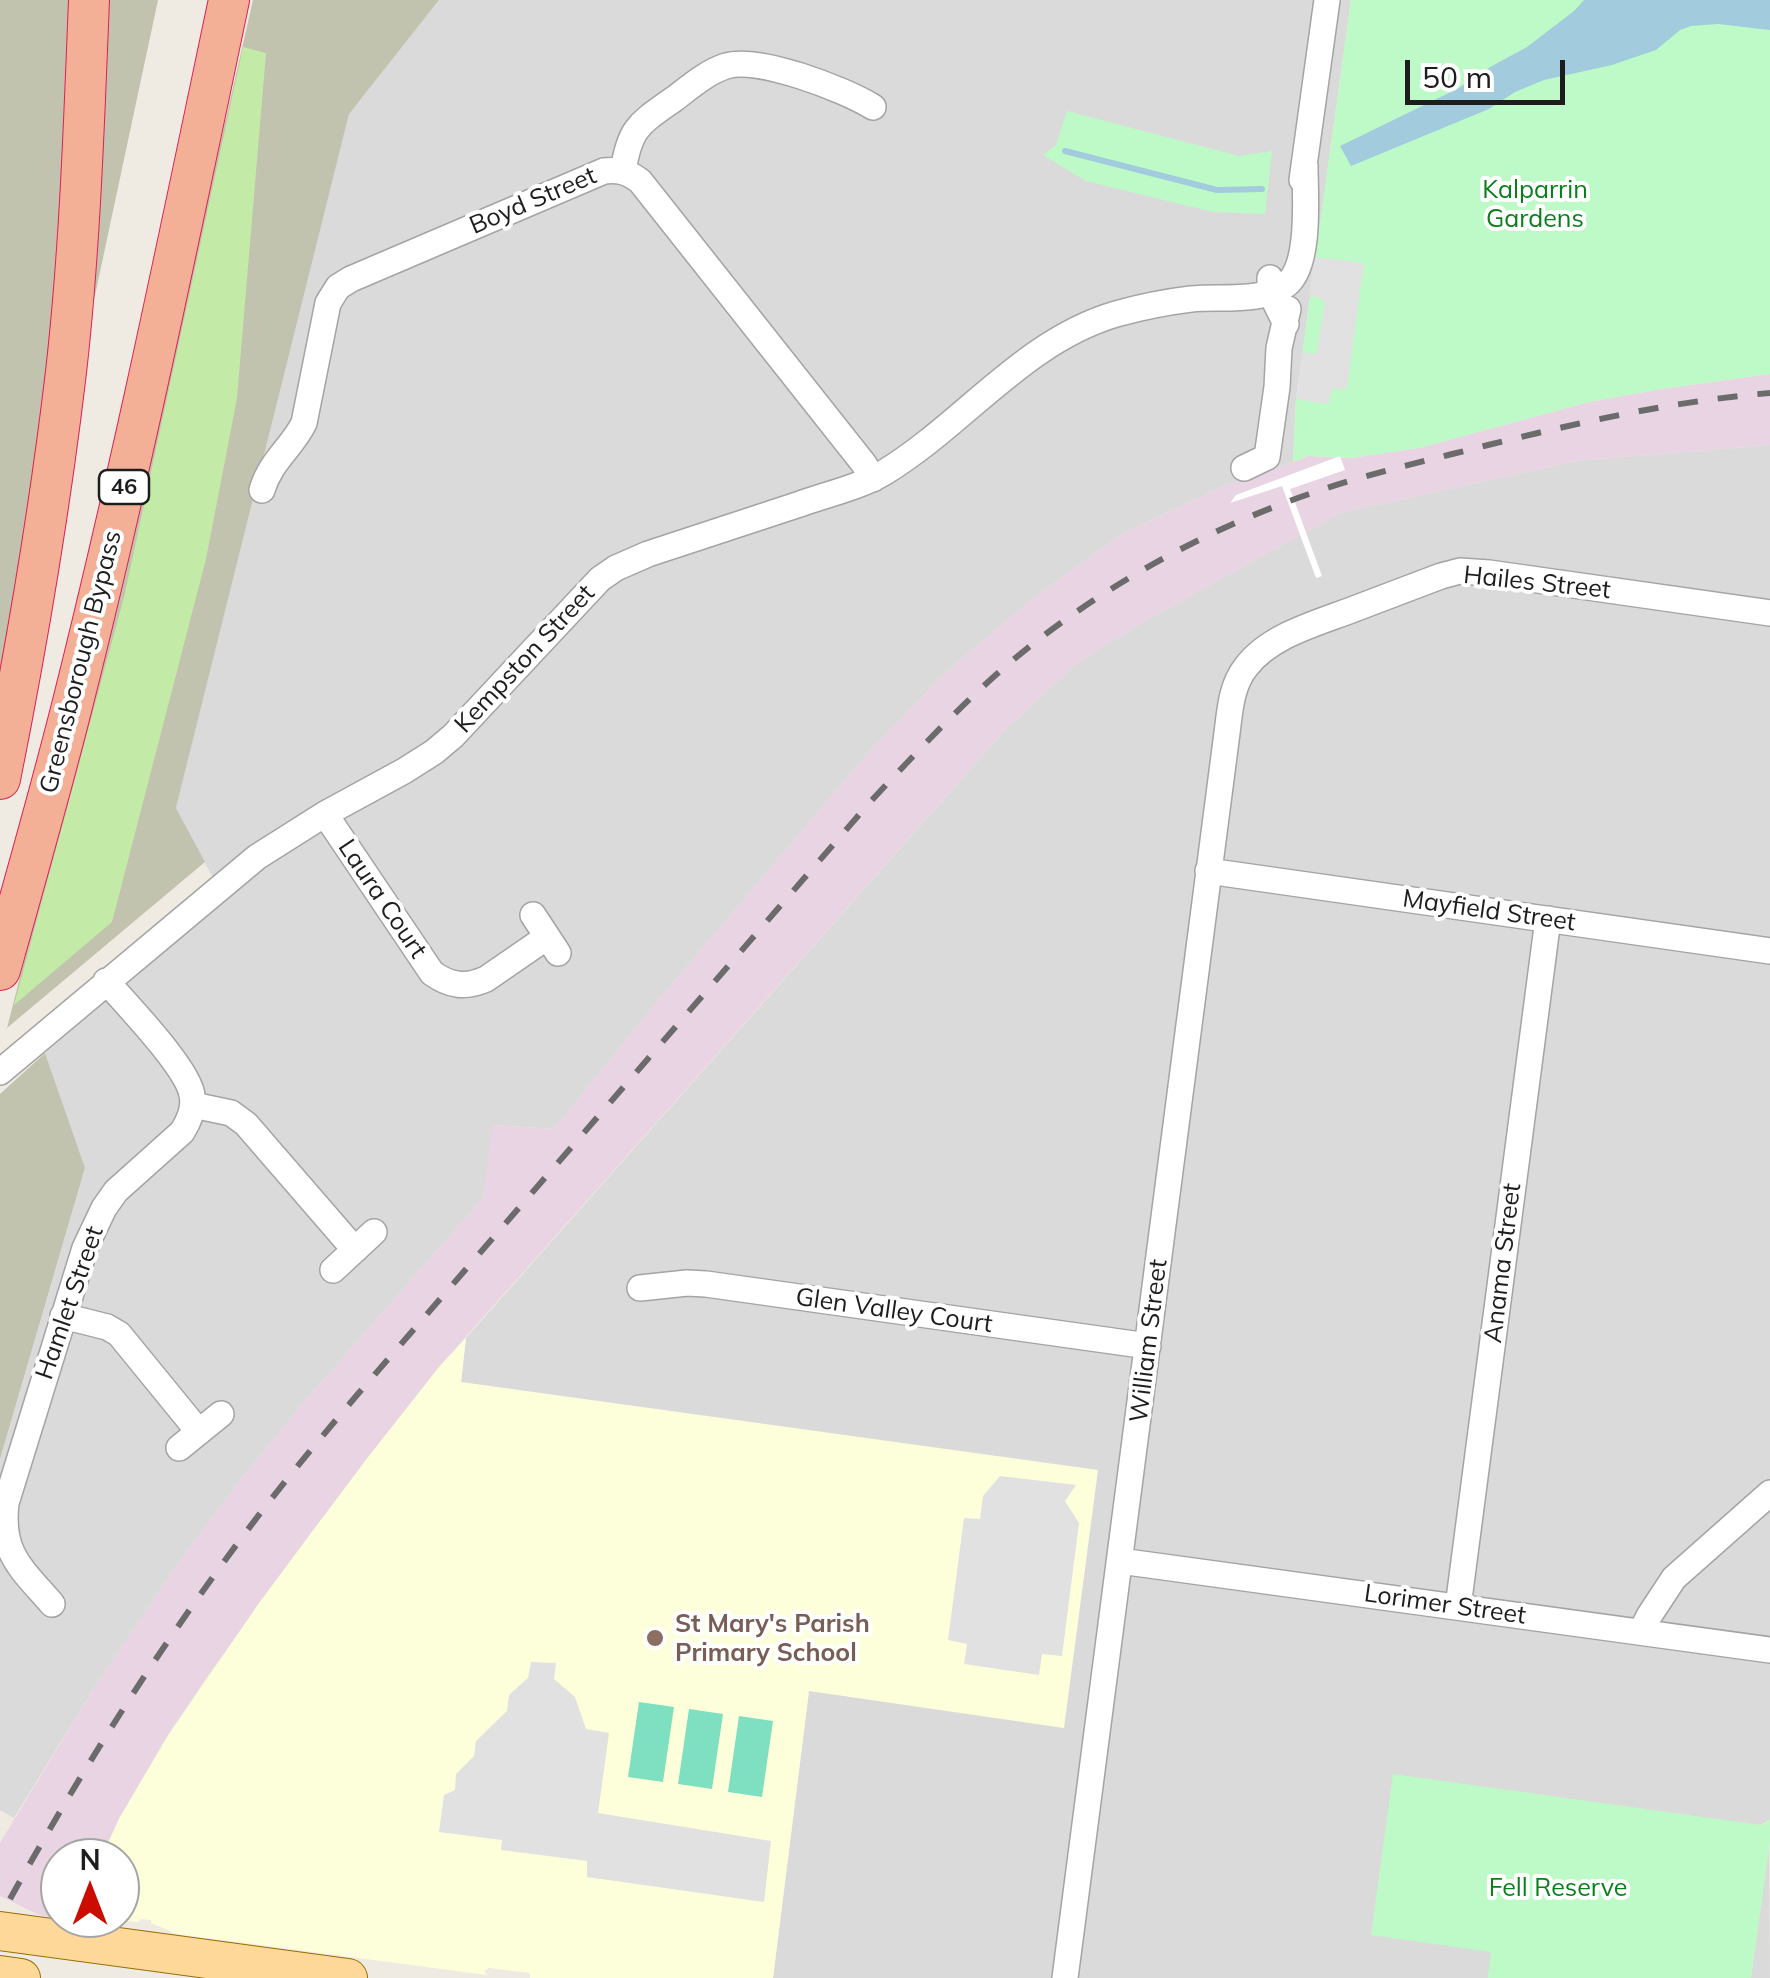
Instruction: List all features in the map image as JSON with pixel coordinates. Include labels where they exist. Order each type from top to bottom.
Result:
[{"type":"highway","name":"Greensborough Bypass","points":[[0,778],[50,491],[66,370],[82,180],[90,0]]},
{"type":"highway","name":"Greensborough Bypass","points":[[0,970],[47,804],[100,587],[229,0]]},
{"type":"main road","points":[[0,1931],[321,1977]]},
{"type":"main road","points":[[0,1976],[21,1978]]},
{"type":"street","points":[[1266,458],[1288,307],[1273,286],[1284,260],[1305,166],[1327,0]]},
{"type":"street","points":[[623,171],[627,148],[637,127],[712,72],[729,65],[749,64],[829,84],[873,107]]},
{"type":"street","name":"Boyd Street","points":[[262,490],[273,463],[298,436],[304,423],[328,302],[338,287],[604,171],[623,171],[640,181],[872,479]]},
{"type":"street","name":"Kempston Street","points":[[0,1072],[257,857],[434,752],[588,590],[616,568],[872,479],[1034,355],[1068,334],[1117,314],[1273,286]]},
{"type":"street","name":"Hailes Street","points":[[1230,703],[1247,664],[1273,643],[1441,576],[1460,572],[1770,613]]},
{"type":"street","name":"William Street","points":[[1065,1978],[1230,703]]},
{"type":"street","name":"Laura Court","points":[[325,814],[432,973],[442,980],[455,985],[475,984],[546,935]]},
{"type":"street","name":"Mayfield Street","points":[[1208,871],[1770,951]]},
{"type":"street","name":"Anama Street","points":[[1458,1607],[1548,920]]},
{"type":"street","points":[[106,982],[183,1072],[193,1105],[222,1110],[246,1124],[354,1250]]},
{"type":"street","name":"Hamlet Street","points":[[52,1604],[8,1569],[2,1519],[84,1248],[104,1208],[132,1175],[182,1132],[193,1105]]},
{"type":"street","points":[[333,1270],[374,1232]]},
{"type":"street","name":"Glen Valley Court","points":[[640,1288],[706,1284],[1148,1346]]},
{"type":"street","points":[[63,1316],[113,1330],[199,1432]]},
{"type":"street","points":[[179,1448],[221,1414]]},
{"type":"street","points":[[1641,1632],[1674,1578],[1770,1492]]},
{"type":"street","name":"Lorimer Street","points":[[1120,1561],[1770,1650]]},
{"type":"shaded area","points":[[0,0],[158,0],[49,511],[0,687]]},
{"type":"shaded area","points":[[253,0],[439,0],[349,114],[176,808],[205,862],[7,1028],[116,600]]},
{"type":"shaded area","points":[[439,0],[1351,0],[1296,399],[1293,462],[1228,484],[1122,534],[1036,596],[948,670],[868,753],[554,1129],[493,1125],[484,1197],[241,1479],[174,1569],[94,1688],[14,1818],[0,1810],[0,1459],[85,1169],[45,1053],[225,901],[176,808],[349,113]]},
{"type":"shaded area","points":[[1314,257],[1364,263],[1347,389],[1332,389],[1329,404],[1296,399],[1302,352],[1317,352],[1325,302],[1309,296]]},
{"type":"shaded area","points":[[1770,374],[1770,445],[1576,461],[1340,513],[1077,663],[1006,729],[439,1367],[313,1530],[209,1674],[167,1736],[110,1838],[40,1838],[40,1915],[0,1896],[0,1843],[94,1688],[174,1569],[241,1479],[484,1197],[492,1125],[554,1129],[868,753],[948,670],[1036,596],[1122,534],[1228,484],[1308,456],[1351,458],[1419,448],[1589,402]]},
{"type":"shaded area","points":[[1770,445],[1770,1820],[1492,1952],[1488,1978],[773,1978],[809,1690],[1063,1727],[461,1382],[466,1338],[1006,729],[1077,663],[1340,513],[1576,461]]},
{"type":"shaded area","points":[[45,1053],[85,1168],[0,1459],[0,1094]]},
{"type":"shaded area","name":"St Mary's Parish Primary School","points":[[466,1338],[461,1382],[1098,1470],[1064,1728],[809,1691],[773,1978],[530,1978],[530,1973],[489,1968],[484,1971],[487,1975],[177,1934],[151,1920],[140,1919],[140,1838],[110,1838],[120,1817],[168,1736],[259,1603],[439,1367]]},
{"type":"shaded area","points":[[1000,1476],[1076,1485],[1065,1501],[1079,1523],[1062,1656],[1042,1654],[1039,1675],[964,1664],[967,1644],[948,1640],[964,1518],[980,1519],[983,1496]]},
{"type":"shaded area","points":[[531,1662],[556,1663],[554,1679],[575,1697],[586,1729],[609,1733],[598,1813],[771,1841],[764,1902],[587,1877],[587,1861],[501,1850],[502,1840],[439,1832],[444,1795],[455,1790],[456,1774],[474,1756],[476,1741],[507,1711],[509,1695],[528,1678]]},
{"type":"shaded area","points":[[1769,1842],[1770,1978],[1751,1978]]},
{"type":"green space","name":"Kalparrin Gardens","points":[[1351,0],[1770,0],[1770,374],[1589,402],[1419,448],[1351,458],[1308,456],[1293,462],[1296,399]]},
{"type":"green space","points":[[243,47],[266,53],[237,398],[206,559],[112,922],[14,1005],[124,597]]},
{"type":"green space","points":[[1067,111],[1239,156],[1272,151],[1265,214],[1213,212],[1086,181],[1043,155],[1056,145]]},
{"type":"green space","points":[[639,1702],[674,1707],[663,1782],[628,1777]]},
{"type":"green space","points":[[689,1709],[723,1714],[712,1789],[678,1784]]},
{"type":"green space","points":[[739,1716],[773,1721],[762,1797],[728,1792]]},
{"type":"green space","name":"Fell Reserve","points":[[1393,1774],[1761,1825],[1770,1820],[1751,1978],[1488,1978],[1491,1952],[1371,1935]]},
{"type":"water","points":[[1584,0],[1770,0],[1770,30],[1718,24],[1691,26],[1656,50],[1612,65],[1544,80],[1489,109],[1351,166],[1340,146],[1457,89],[1527,47]]},
{"type":"pier","points":[[1340,456],[1345,470],[1290,489],[1322,576],[1316,578],[1282,486],[1230,503],[1236,495]]},
{"type":"waterway","points":[[1065,151],[1217,190],[1262,189]]},
{"type":"railway","points":[[10,1899],[151,1666],[286,1480],[871,801],[984,686],[1032,644],[1153,564],[1221,529],[1291,500],[1387,471],[1558,428],[1663,407],[1770,393]]},
{"type":"place","name":"St Mary's Parish Primary School","points":[[655,1638]]}]
